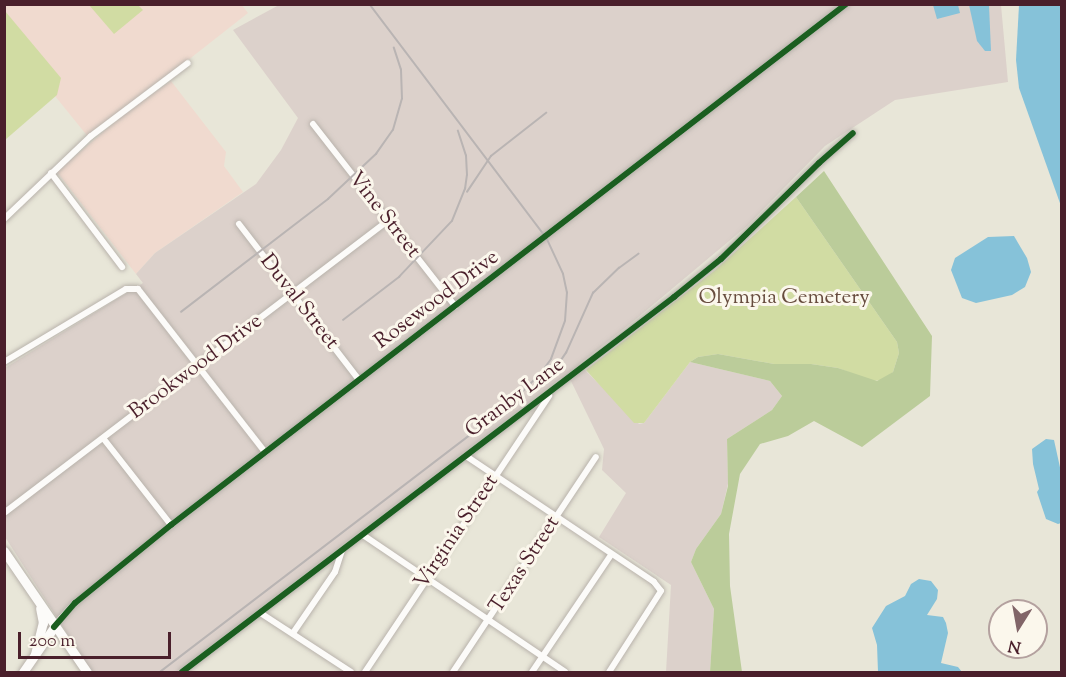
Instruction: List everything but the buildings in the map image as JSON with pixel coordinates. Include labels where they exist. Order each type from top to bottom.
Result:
[{"type":"main road","points":[[4,551],[87,672]]},
{"type":"main road","points":[[35,654],[43,623],[37,600]]},
{"type":"main road","name":"Rosewood Drive","points":[[22,672],[54,627]]},
{"type":"street","name":"Rosewood Drive","points":[[54,627],[75,603],[171,525],[846,4]]},
{"type":"street","points":[[4,219],[91,136],[188,63]]},
{"type":"street","name":"Vine Street","points":[[313,124],[455,306]]},
{"type":"street","name":"Granby Lane","points":[[182,672],[262,614],[551,393],[721,259],[819,163],[854,133]]},
{"type":"street","points":[[51,173],[122,267]]},
{"type":"street","name":"Brookwood Drive","points":[[4,513],[388,220]]},
{"type":"street","name":"Duval Street","points":[[239,224],[359,380]]},
{"type":"street","points":[[4,362],[126,289],[132,288],[142,293],[265,452]]},
{"type":"street","name":"Virginia Street","points":[[364,672],[551,393]]},
{"type":"street","points":[[103,438],[171,525]]},
{"type":"street","points":[[466,456],[654,582],[661,591],[609,672]]},
{"type":"street","name":"Texas Street","points":[[453,672],[596,457]]},
{"type":"street","points":[[363,535],[566,672]]},
{"type":"street","points":[[292,633],[335,572],[342,551]]},
{"type":"street","points":[[532,672],[611,555]]},
{"type":"street","points":[[262,614],[351,672]]},
{"type":"shaded area","points":[[241,4],[248,13],[89,138],[51,91],[5,130],[5,5]]},
{"type":"shaded area","points":[[279,5],[1001,5],[1008,82],[895,100],[825,146],[747,226],[579,364],[639,424],[644,423],[690,362],[770,381],[782,396],[772,410],[727,439],[728,484],[721,514],[696,549],[691,562],[714,609],[710,672],[666,672],[671,585],[599,537],[626,493],[602,470],[604,449],[571,381],[561,378],[176,672],[92,672],[5,537],[5,368],[143,283],[136,274],[155,253],[256,184],[281,150],[298,118],[233,30]]},
{"type":"shaded area","points":[[171,81],[226,152],[224,166],[243,192],[155,253],[136,274],[57,172],[125,113]]},
{"type":"green space","points":[[89,5],[138,5],[143,10],[114,34]]},
{"type":"green space","points":[[5,11],[61,78],[57,95],[5,140]]},
{"type":"green space","points":[[824,171],[932,336],[930,396],[862,447],[814,421],[788,436],[760,444],[740,474],[729,534],[730,586],[742,672],[710,672],[714,609],[691,562],[696,549],[721,514],[728,486],[727,439],[772,410],[782,396],[770,381],[690,362],[698,357],[718,354],[774,364],[811,364],[838,368],[877,381],[893,372],[899,353],[897,342],[796,197]]},
{"type":"green space","name":"Olympia Cemetery","points":[[796,197],[897,342],[899,353],[893,372],[883,380],[872,381],[838,368],[811,364],[774,364],[718,354],[698,357],[690,362],[644,423],[634,423],[586,370],[714,271]]},
{"type":"water","points":[[933,5],[958,5],[960,13],[937,19]]},
{"type":"water","points":[[969,5],[989,5],[991,51],[985,51],[977,41]]},
{"type":"water","points":[[1019,5],[1061,5],[1061,206],[1019,88],[1016,60]]},
{"type":"water","points":[[1014,236],[1027,258],[1031,272],[1025,287],[1012,295],[976,303],[962,298],[951,270],[955,258],[988,237]]},
{"type":"water","points":[[1046,439],[1054,440],[1061,472],[1061,523],[1058,524],[1046,519],[1037,492],[1039,489],[1033,464],[1032,449]]},
{"type":"water","points":[[919,579],[931,581],[938,590],[937,599],[927,615],[943,617],[946,623],[948,633],[941,663],[958,667],[962,672],[878,672],[877,645],[872,628],[886,606],[905,596],[911,584]]},
{"type":"railway","points":[[160,672],[508,406],[541,373],[551,359],[565,321],[567,293],[563,274],[546,238],[369,4]]},
{"type":"railway","points":[[181,312],[328,199],[376,154],[393,130],[402,99],[401,70],[394,48]]},
{"type":"railway","points":[[467,192],[491,156],[546,113]]},
{"type":"railway","points":[[343,320],[399,277],[452,221],[465,189],[467,175],[466,156],[458,131]]},
{"type":"railway","points":[[531,394],[551,375],[566,353],[593,293],[619,268],[638,254]]},
{"type":"cycle path","points":[[54,627],[75,603],[171,525],[846,4]]},
{"type":"cycle path","points":[[182,672],[674,297],[721,259],[853,133]]}]
